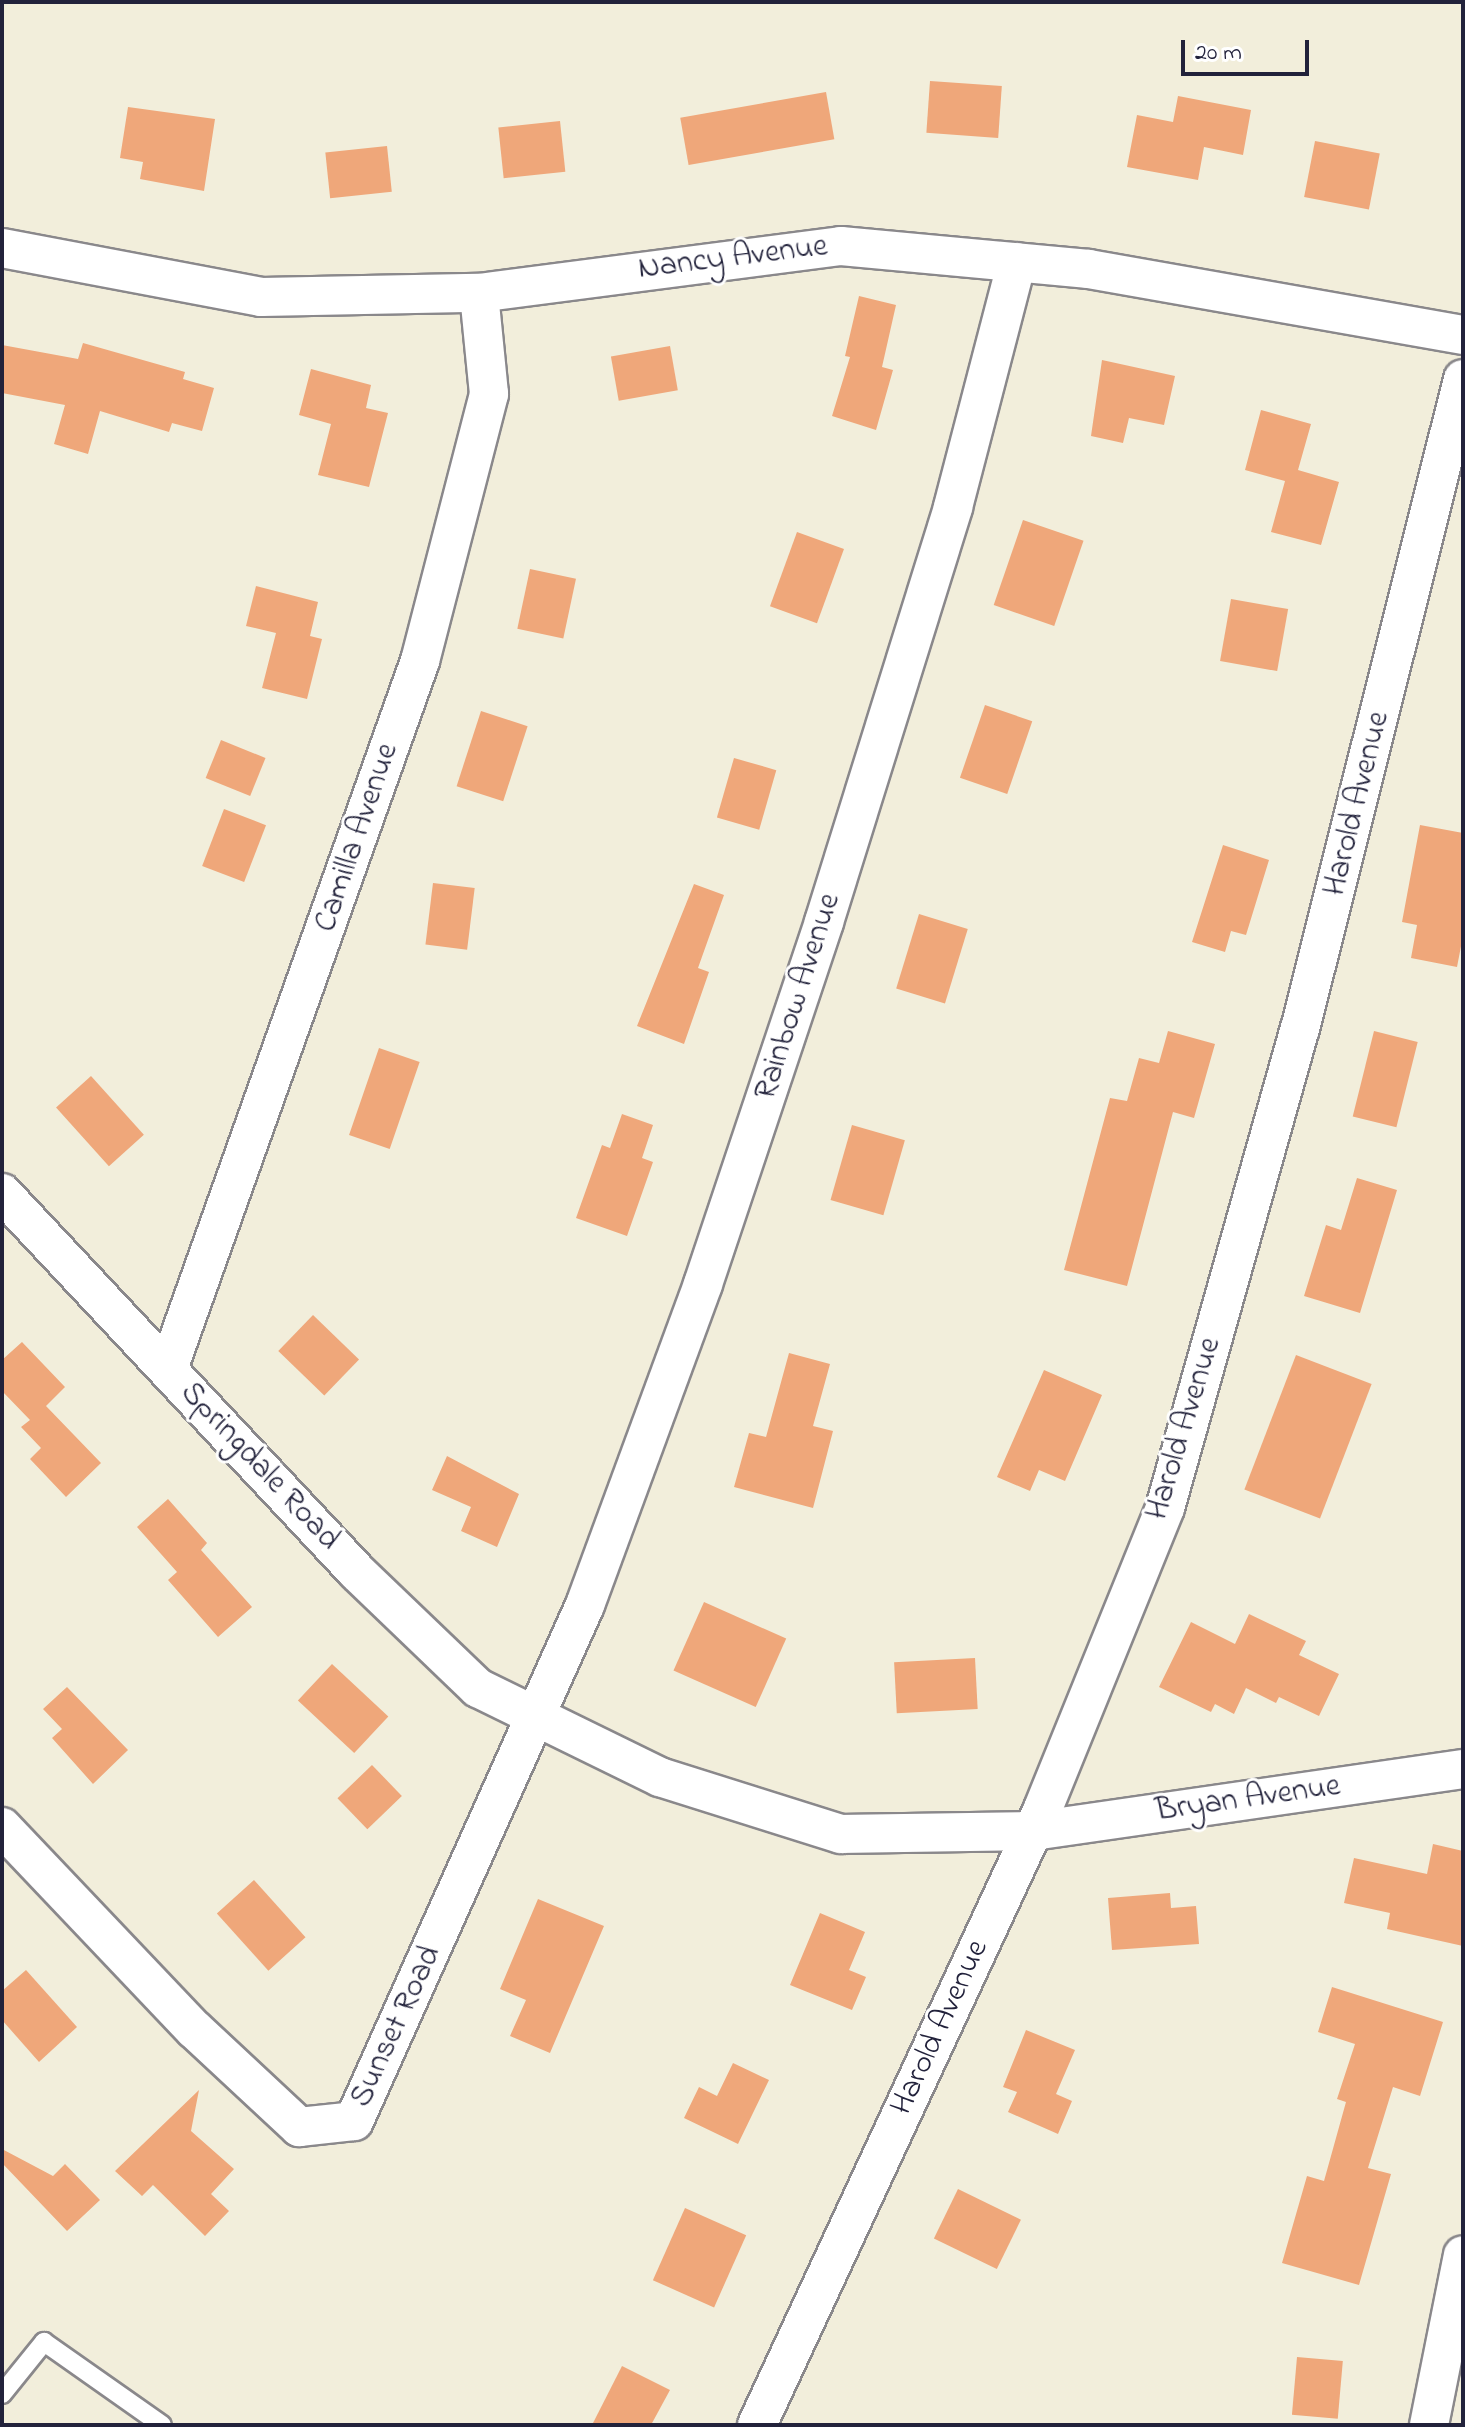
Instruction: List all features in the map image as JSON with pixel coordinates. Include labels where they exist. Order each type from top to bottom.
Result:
[{"type":"street","name":"Nancy Avenue","points":[[2,248],[261,297],[479,293],[841,246],[1089,269],[1463,335]]},
{"type":"street","name":"Rainbow Avenue","points":[[537,1717],[585,1605],[703,1284],[819,937],[953,507],[1017,262]]},
{"type":"street","name":"Camilla Avenue","points":[[168,1369],[420,661],[489,394],[479,293]]},
{"type":"street","name":"Harold Avenue","points":[[757,2425],[1033,1831],[1165,1508],[1300,1029],[1463,379]]},
{"type":"street","name":"Springdale Road","points":[[2,1193],[357,1572],[478,1688],[660,1777],[841,1834],[1033,1831]]},
{"type":"street","name":"Sunset Road","points":[[2,1827],[194,2029],[299,2127],[354,2121],[537,1717]]},
{"type":"street","name":"Bryan Avenue","points":[[1033,1831],[1463,1769]]},
{"type":"street","points":[[1429,2425],[1463,2255]]},
{"type":"lane","points":[[2,2394],[44,2342],[162,2425]]},
{"type":"building","points":[[930,81],[1002,86],[998,138],[926,133]]},
{"type":"building","points":[[826,92],[834,139],[689,165],[680,118]]},
{"type":"building","points":[[1178,96],[1251,110],[1243,155],[1204,147],[1198,180],[1127,167],[1137,115],[1173,122]]},
{"type":"building","points":[[128,107],[215,119],[204,191],[140,179],[143,162],[120,158]]},
{"type":"building","points":[[560,121],[565,172],[504,178],[498,127]]},
{"type":"building","points":[[1315,141],[1380,154],[1369,210],[1304,197]]},
{"type":"building","points":[[387,146],[392,192],[330,198],[325,152]]},
{"type":"building","points":[[859,296],[896,305],[882,367],[893,370],[876,430],[832,416],[850,357],[845,356]]},
{"type":"building","points":[[83,343],[185,372],[183,379],[214,388],[202,431],[172,423],[169,432],[100,411],[88,454],[54,444],[65,405],[2,393],[2,345],[78,359]]},
{"type":"building","points":[[670,346],[678,390],[619,401],[611,356]]},
{"type":"building","points":[[1102,360],[1175,376],[1164,425],[1129,418],[1123,443],[1091,436]]},
{"type":"building","points":[[311,369],[371,385],[366,408],[388,413],[369,487],[318,475],[331,424],[299,415]]},
{"type":"building","points":[[1261,410],[1311,424],[1298,470],[1339,482],[1321,545],[1271,532],[1285,481],[1245,470]]},
{"type":"building","points":[[1023,520],[1084,541],[1054,626],[994,605]]},
{"type":"building","points":[[797,532],[844,549],[817,623],[770,606]]},
{"type":"building","points":[[530,569],[576,579],[563,638],[517,629]]},
{"type":"building","points":[[256,586],[318,602],[310,636],[322,639],[307,699],[262,688],[276,633],[246,626]]},
{"type":"building","points":[[1231,599],[1288,609],[1277,671],[1220,661]]},
{"type":"building","points":[[985,705],[1032,721],[1007,794],[960,778]]},
{"type":"building","points":[[481,711],[528,726],[503,801],[457,786]]},
{"type":"building","points":[[221,740],[266,758],[250,796],[206,778]]},
{"type":"building","points":[[734,758],[776,770],[759,830],[717,818]]},
{"type":"building","points":[[224,809],[266,825],[244,882],[202,866]]},
{"type":"building","points":[[1420,825],[1463,833],[1463,936],[1457,967],[1411,958],[1417,925],[1402,922]]},
{"type":"building","points":[[1223,845],[1269,860],[1246,935],[1231,931],[1225,952],[1192,942]]},
{"type":"building","points":[[433,883],[475,888],[467,950],[425,945]]},
{"type":"building","points":[[694,884],[724,895],[698,968],[709,972],[684,1044],[637,1026]]},
{"type":"building","points":[[919,914],[968,929],[945,1004],[896,989]]},
{"type":"building","points":[[1168,1031],[1215,1044],[1194,1118],[1173,1112],[1127,1286],[1064,1270],[1110,1098],[1127,1101],[1139,1058],[1159,1063]]},
{"type":"building","points":[[1374,1031],[1418,1042],[1396,1127],[1353,1116]]},
{"type":"building","points":[[379,1048],[420,1062],[390,1149],[349,1135]]},
{"type":"building","points":[[91,1076],[144,1135],[109,1166],[56,1107]]},
{"type":"building","points":[[622,1114],[653,1125],[642,1158],[653,1162],[627,1236],[576,1218],[602,1145],[610,1148]]},
{"type":"building","points":[[852,1125],[905,1140],[883,1215],[831,1200]]},
{"type":"building","points":[[1357,1178],[1397,1190],[1360,1313],[1304,1296],[1326,1225],[1341,1230]]},
{"type":"building","points":[[313,1315],[359,1359],[324,1395],[278,1351]]},
{"type":"building","points":[[22,1342],[65,1387],[46,1406],[101,1463],[66,1497],[30,1459],[41,1448],[21,1427],[30,1420],[2,1391],[2,1360]]},
{"type":"building","points":[[789,1353],[830,1364],[813,1426],[833,1431],[813,1508],[734,1487],[749,1433],[766,1437]]},
{"type":"building","points":[[1296,1355],[1372,1384],[1320,1518],[1244,1489]]},
{"type":"building","points":[[1044,1370],[1102,1395],[1065,1481],[1039,1470],[1030,1491],[997,1477]]},
{"type":"building","points":[[447,1456],[519,1494],[497,1547],[461,1531],[471,1507],[432,1490]]},
{"type":"building","points":[[168,1499],[207,1543],[201,1550],[252,1607],[218,1637],[168,1580],[177,1572],[137,1527]]},
{"type":"building","points":[[704,1602],[786,1639],[756,1707],[673,1671]]},
{"type":"building","points":[[1249,1614],[1306,1641],[1299,1655],[1339,1674],[1319,1716],[1279,1697],[1276,1703],[1246,1688],[1234,1714],[1215,1704],[1211,1712],[1159,1687],[1191,1622],[1235,1644]]},
{"type":"building","points":[[975,1658],[978,1709],[897,1713],[894,1662]]},
{"type":"building","points":[[332,1664],[388,1717],[354,1753],[298,1701]]},
{"type":"building","points":[[67,1687],[128,1750],[93,1784],[52,1738],[62,1729],[43,1709]]},
{"type":"building","points":[[372,1765],[402,1796],[367,1829],[337,1798]]},
{"type":"building","points":[[1433,1844],[1463,1851],[1463,1946],[1387,1929],[1390,1913],[1344,1903],[1354,1858],[1427,1874]]},
{"type":"building","points":[[254,1880],[306,1937],[268,1971],[217,1913]]},
{"type":"building","points":[[1170,1893],[1171,1908],[1196,1906],[1199,1944],[1112,1950],[1108,1898]]},
{"type":"building","points":[[538,1899],[604,1926],[550,2053],[510,2036],[526,2000],[500,1989]]},
{"type":"building","points":[[820,1913],[865,1932],[849,1970],[866,1977],[852,2010],[790,1985]]},
{"type":"building","points":[[26,1970],[77,2027],[39,2062],[2,2020],[2,1991]]},
{"type":"building","points":[[1332,1987],[1443,2022],[1420,2096],[1393,2087],[1368,2168],[1391,2174],[1359,2285],[1282,2263],[1307,2176],[1324,2181],[1346,2102],[1337,2099],[1355,2044],[1318,2032]]},
{"type":"building","points":[[1026,2030],[1075,2050],[1056,2094],[1072,2101],[1058,2134],[1008,2112],[1017,2092],[1003,2087]]},
{"type":"building","points":[[733,2063],[769,2080],[738,2144],[684,2118],[699,2087],[717,2096]]},
{"type":"building","points":[[199,2090],[191,2131],[234,2169],[211,2194],[229,2211],[205,2236],[153,2185],[142,2196],[115,2171]]},
{"type":"building","points":[[2,2149],[53,2176],[65,2164],[100,2200],[67,2231],[2,2163]]},
{"type":"building","points":[[958,2189],[1021,2220],[997,2269],[934,2238]]},
{"type":"building","points":[[685,2208],[746,2235],[714,2307],[653,2280]]},
{"type":"building","points":[[1297,2357],[1343,2361],[1338,2419],[1292,2415]]},
{"type":"building","points":[[622,2366],[670,2390],[651,2425],[592,2425]]}]
